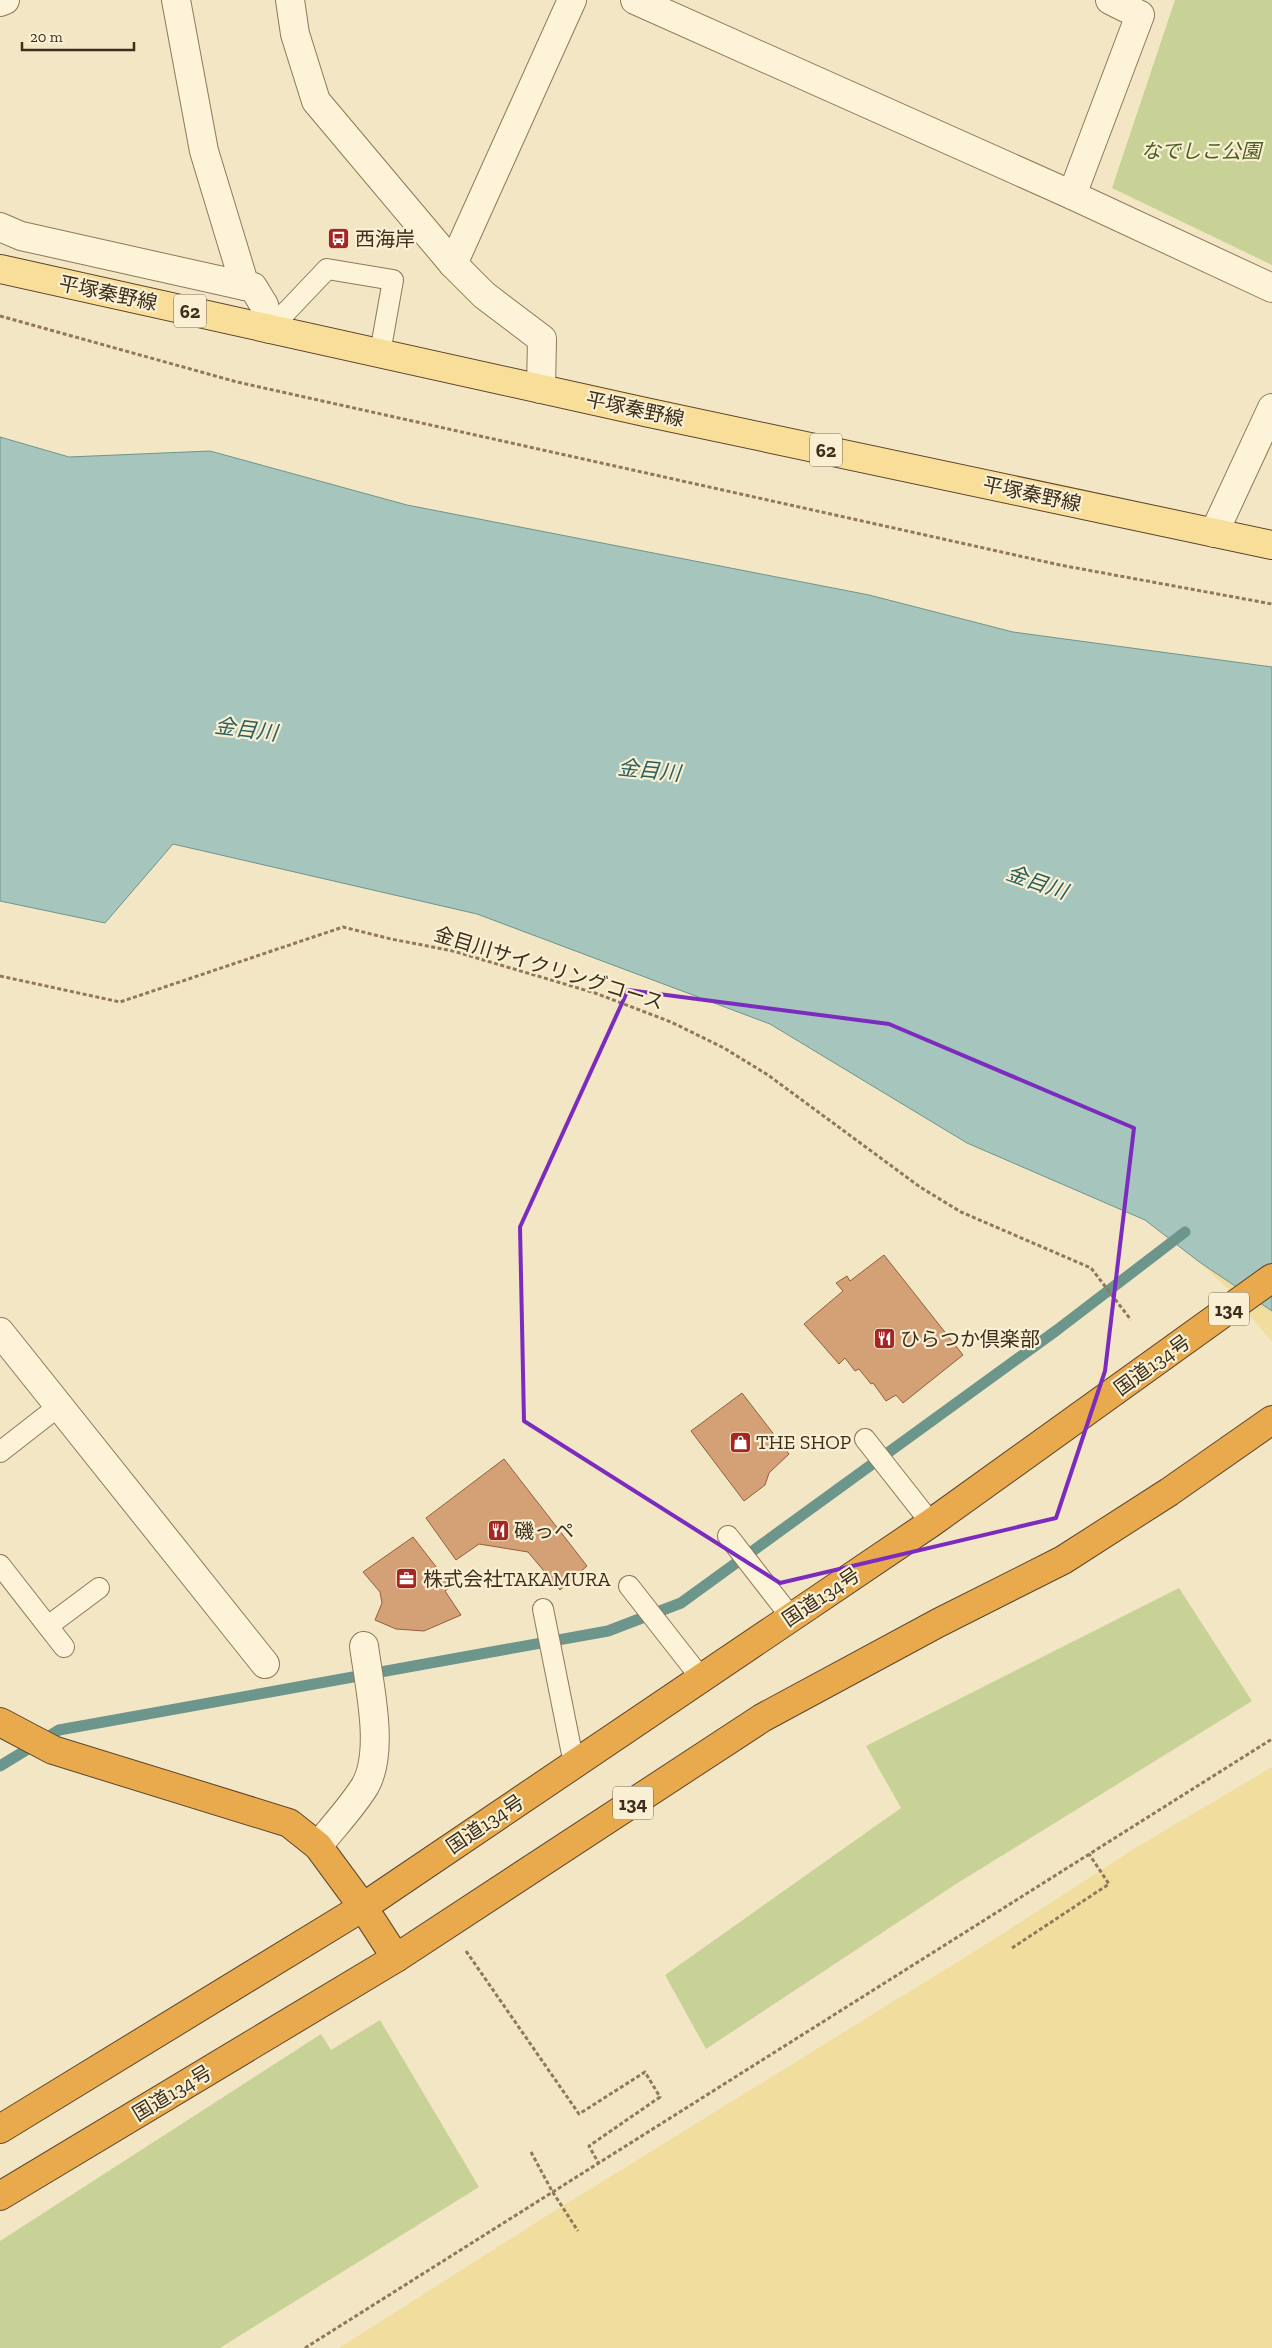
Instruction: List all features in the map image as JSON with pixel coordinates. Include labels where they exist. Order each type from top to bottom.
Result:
[{"type":"highway","name":"国道134号","points":[[0,2129],[363,1908],[931,1524],[1272,1278]]},
{"type":"highway","name":"国道134号","points":[[0,2196],[396,1958],[762,1718],[938,1623],[1063,1560],[1169,1492],[1272,1420]]},
{"type":"highway","points":[[3,1723],[53,1750],[289,1823],[318,1846],[396,1958]]},
{"type":"main road","name":"平塚秦野線","points":[[0,269],[541,389],[1272,545]]},
{"type":"street","points":[[0,2],[5,0]]},
{"type":"street","points":[[176,0],[204,150],[245,286]]},
{"type":"street","points":[[290,0],[295,34],[316,101],[453,264],[484,295],[542,339],[541,389]]},
{"type":"street","points":[[453,264],[572,0]]},
{"type":"street","points":[[635,0],[1072,195],[1272,288]]},
{"type":"street","points":[[1072,195],[1140,14],[1110,0]]},
{"type":"street","points":[[0,227],[21,236],[253,287],[264,305],[270,329]]},
{"type":"street","points":[[1214,533],[1272,408]]},
{"type":"street","points":[[0,1332],[265,1664]]},
{"type":"street","points":[[318,1846],[365,1785],[375,1750],[372,1699],[364,1646]]},
{"type":"lane","points":[[270,329],[327,269],[393,280],[380,353]]},
{"type":"lane","points":[[0,1452],[59,1406]]},
{"type":"lane","points":[[865,1439],[931,1524]]},
{"type":"lane","points":[[728,1536],[792,1617]]},
{"type":"lane","points":[[0,1565],[7,1588],[48,1626],[64,1647]]},
{"type":"lane","points":[[48,1626],[99,1588]]},
{"type":"lane","points":[[632,1590],[701,1678]]},
{"type":"lane","points":[[543,1613],[574,1764]]},
{"type":"path","points":[[0,316],[237,382],[1060,565],[1272,604]]},
{"type":"path","name":"金目川サイクリングコース","points":[[0,976],[120,1002],[344,927],[391,939],[453,951],[595,993],[699,1035],[768,1075],[920,1187],[961,1212],[1091,1268],[1116,1298],[1131,1320]]},
{"type":"path","points":[[305,2348],[1272,1739]]},
{"type":"path","points":[[1012,1948],[1109,1884],[1089,1854]]},
{"type":"path","points":[[463,1948],[579,2114],[645,2072],[660,2097],[589,2146],[599,2164]]},
{"type":"path","points":[[531,2152],[552,2191],[578,2231]]},
{"type":"highlighted area","points":[[628,990],[889,1024],[1134,1128],[1105,1371],[1056,1518],[780,1583],[524,1421],[520,1227]]},
{"type":"green space","name":"なでしこ公園","points":[[1175,0],[1272,0],[1272,265],[1112,188]]},
{"type":"green space","points":[[1179,1588],[1252,1701],[956,1884],[706,2049],[665,1975],[901,1808],[866,1746]]},
{"type":"green space","points":[[380,2020],[479,2187],[220,2348],[0,2348],[0,2241],[321,2034],[331,2050]]},
{"type":"sand","points":[[1198,1261],[1272,1311],[1272,1342],[1227,1288]]},
{"type":"sand","points":[[1272,1767],[1272,2348],[339,2348],[540,2220],[996,1938],[1137,1847]]},
{"type":"water","name":"金目川","points":[[0,437],[69,457],[210,451],[407,505],[869,595],[1013,632],[1272,667],[1272,1311],[1198,1261],[1145,1220],[967,1143],[770,1024],[477,914],[173,844],[105,923],[0,901]]},
{"type":"building","name":"ひらつか倶楽部","points":[[884,1255],[963,1355],[903,1403],[896,1395],[886,1401],[873,1383],[871,1384],[859,1369],[855,1371],[845,1358],[839,1364],[804,1324],[843,1291],[836,1283],[847,1276],[850,1281]]},
{"type":"building","name":"THE SHOP","points":[[742,1393],[789,1454],[769,1473],[765,1485],[744,1501],[691,1431]]},
{"type":"building","name":"磯っペ","points":[[504,1459],[587,1566],[560,1590],[528,1552],[479,1544],[456,1560],[426,1518]]},
{"type":"building","name":"株式会社TAKAMURA","points":[[413,1537],[451,1586],[445,1591],[461,1615],[424,1631],[396,1629],[375,1620],[382,1603],[380,1592],[363,1572]]},
{"type":"waterway","points":[[0,1766],[59,1730],[608,1631],[681,1603],[1057,1330],[1185,1232]]},
{"type":"place","name":"西海岸","points":[[339,239]]},
{"type":"place","name":"ひらつか倶楽部","points":[[884,1339]]},
{"type":"place","name":"THE SHOP","points":[[740,1442]]},
{"type":"place","name":"磯っペ","points":[[498,1531]]},
{"type":"place","name":"株式会社TAKAMURA","points":[[407,1579]]}]
